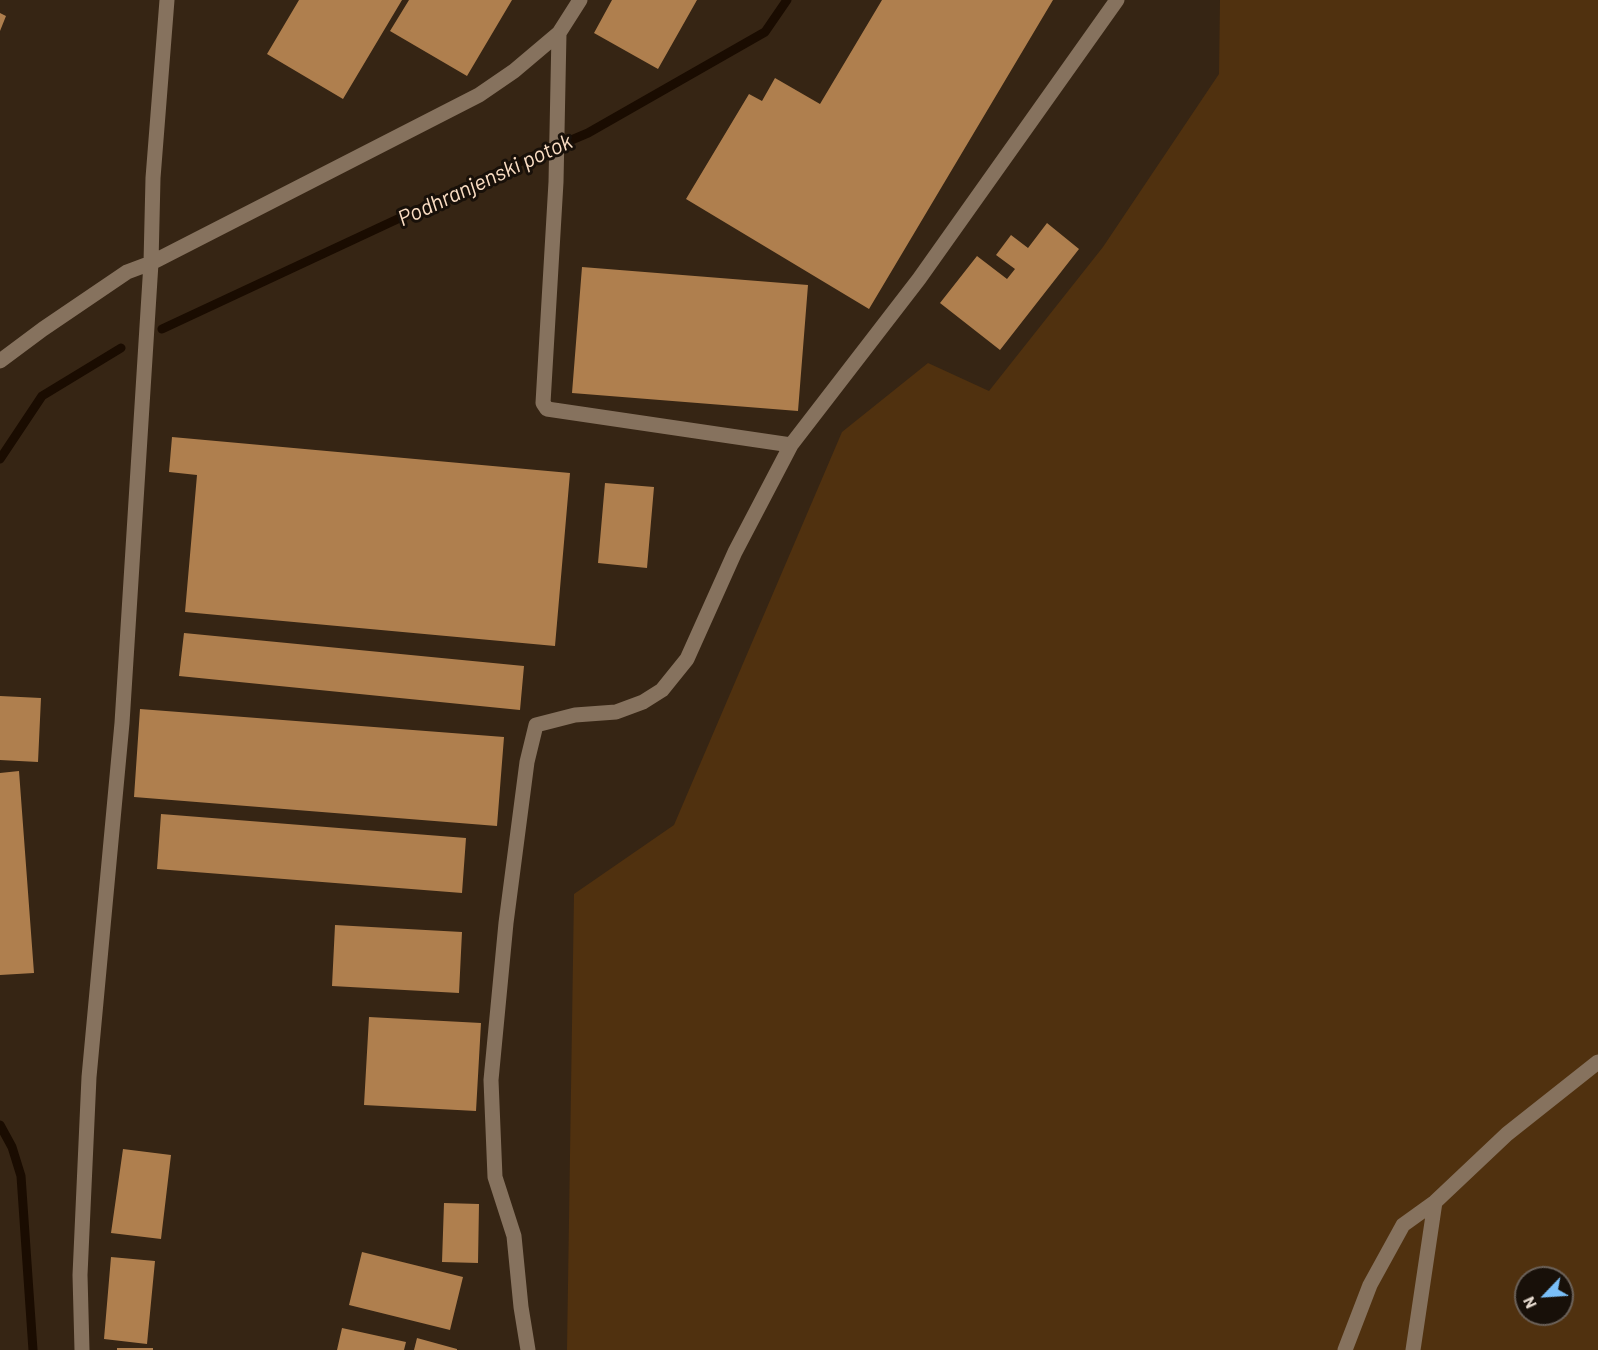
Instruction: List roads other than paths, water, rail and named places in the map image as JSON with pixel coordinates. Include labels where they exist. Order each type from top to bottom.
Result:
[{"type":"street","points":[[82,1350],[80,1275],[89,1077],[122,723],[151,263],[153,178],[167,0]]},
{"type":"street","points":[[0,361],[43,329],[127,273],[151,263],[479,95],[514,71],[559,33],[580,0]]},
{"type":"street","points":[[528,1350],[514,1236],[495,1178],[491,1080],[506,923],[527,762],[536,725],[574,715],[616,712],[643,702],[662,690],[687,659],[735,552],[791,445],[919,279],[1117,0]]},
{"type":"street","points":[[559,33],[556,182],[543,403],[547,410],[791,445]]},
{"type":"street","points":[[1345,1350],[1370,1285],[1403,1225],[1435,1202],[1507,1134],[1598,1062]]},
{"type":"street","points":[[1413,1350],[1435,1202]]},
{"type":"waterway","name":"Podhranjenski potok","points":[[162,329],[524,160],[588,133],[765,32],[787,0]]},
{"type":"waterway","name":"Podhranjenski potok","points":[[0,459],[42,396],[121,348]]},
{"type":"waterway","name":"Podhranjenski potok","points":[[0,1125],[12,1147],[21,1176],[33,1350]]}]
